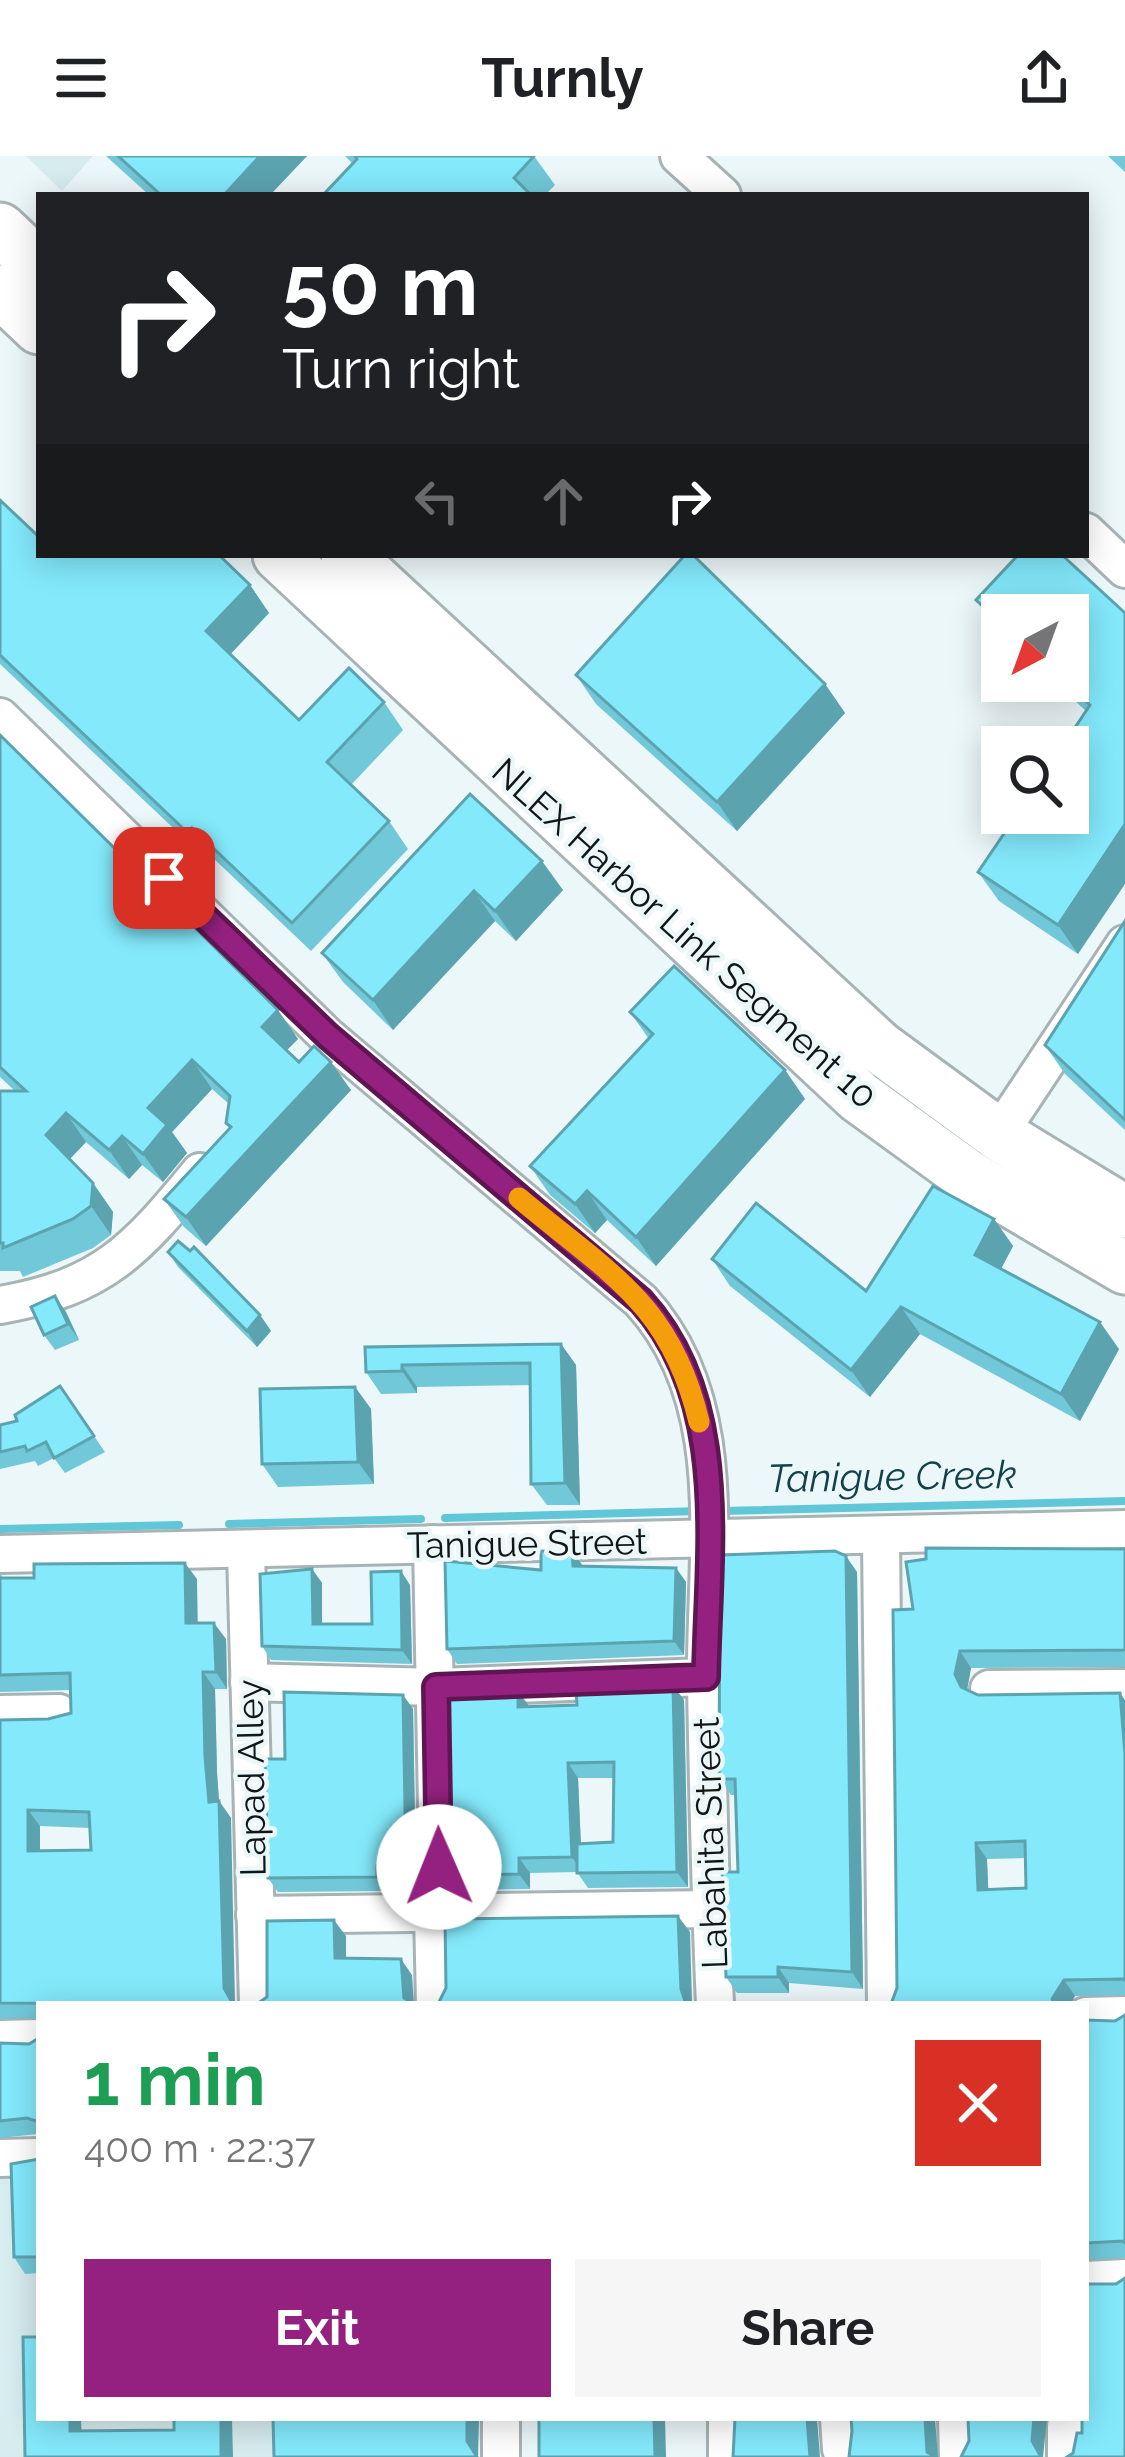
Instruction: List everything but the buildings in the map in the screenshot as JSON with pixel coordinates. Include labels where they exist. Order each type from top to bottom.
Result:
[{"type":"highway","points":[[0,229],[36,263]]},
{"type":"highway","points":[[0,291],[36,325]]},
{"type":"highway","name":"NLEX Harbor Link Segment 10","points":[[282,558],[859,1097],[968,1176],[1125,1268]]},
{"type":"highway","name":"NLEX Harbor Link Segment 10","points":[[350,558],[880,1047],[1000,1136],[1125,1212]]},
{"type":"street","points":[[679,156],[719,192]]},
{"type":"street","points":[[1089,535],[1125,569]]},
{"type":"street","name":"Labahita Street","points":[[0,717],[311,1022],[653,1314],[678,1351],[690,1384],[709,1483],[706,1677],[716,2001]]},
{"type":"street","points":[[1004,1126],[1125,944]]},
{"type":"street","points":[[0,1305],[57,1295],[121,1258],[151,1232],[226,1140]]},
{"type":"street","name":"Tanigue Street","points":[[0,1554],[246,1551],[708,1530],[881,1539],[1125,1529]]},
{"type":"street","points":[[881,1539],[886,2001]]},
{"type":"street","points":[[432,1544],[435,2001]]},
{"type":"street","name":"Lapad Alley","points":[[246,1551],[258,2001]]},
{"type":"street","points":[[249,1682],[436,1687],[706,1677]]},
{"type":"street","points":[[989,1689],[1125,1688]]},
{"type":"street","points":[[0,1714],[59,1713]]},
{"type":"street","points":[[255,1915],[711,1909]]},
{"type":"street","points":[[1089,2016],[1125,2015]]},
{"type":"street","points":[[0,2039],[36,2038]]},
{"type":"street","points":[[0,2158],[36,2158]]},
{"type":"street","points":[[1089,2280],[1125,2278]]},
{"type":"street","points":[[500,2421],[501,2457]]},
{"type":"street","points":[[727,2421],[728,2457]]},
{"type":"street","points":[[957,2421],[958,2457]]},
{"type":"shaded area","points":[[26,156],[93,156],[62,191]]},
{"type":"shaded area","points":[[0,2163],[36,2163],[36,2421],[495,2421],[496,2440],[341,2442],[341,2457],[0,2457]]},
{"type":"waterway","name":"Tanigue Creek","points":[[722,1511],[1125,1501]]},
{"type":"waterway","name":"Tanigue Creek","points":[[445,1518],[701,1511]]},
{"type":"waterway","name":"Tanigue Creek","points":[[229,1524],[421,1519]]},
{"type":"waterway","name":"Tanigue Creek","points":[[0,1529],[179,1525]]},
{"type":"slow traffic","points":[[519,1198],[641,1301],[664,1327],[678,1351],[699,1422]]},
{"type":"route","points":[[164,878],[328,1036],[641,1301],[664,1327],[690,1384],[709,1483],[706,1677],[436,1687],[439,1867]]}]
